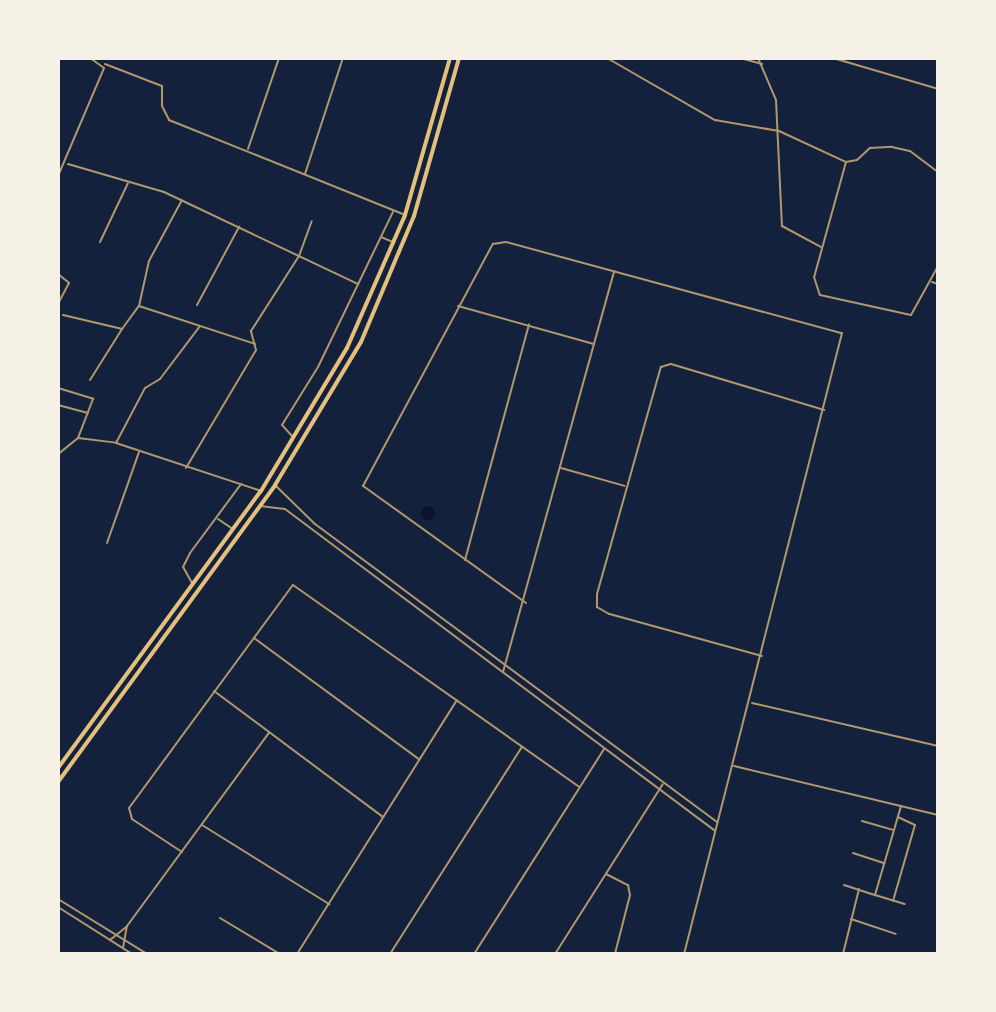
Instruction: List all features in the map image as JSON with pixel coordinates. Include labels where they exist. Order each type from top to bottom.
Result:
[{"type":"highway","points":[[58,768],[261,491],[295,438],[347,348],[405,216],[450,58]]},
{"type":"highway","points":[[58,782],[275,485],[327,404],[378,308],[441,134],[459,58]]},
{"type":"highway","points":[[134,666],[141,671]]},
{"type":"street","points":[[90,58],[162,86],[162,106],[170,120],[248,149],[405,216]]},
{"type":"street","points":[[248,149],[279,58]]},
{"type":"street","points":[[305,174],[343,58]]},
{"type":"street","points":[[607,58],[715,120],[779,131],[846,162],[857,160],[870,148],[892,147],[910,151],[938,172]]},
{"type":"street","points":[[740,58],[762,64]]},
{"type":"street","points":[[758,58],[772,84],[779,131],[782,226],[821,247]]},
{"type":"street","points":[[833,58],[938,89]]},
{"type":"street","points":[[58,176],[68,164],[105,64]]},
{"type":"street","points":[[846,162],[814,277],[820,295],[911,315],[932,282],[938,266]]},
{"type":"street","points":[[68,164],[182,200],[357,284]]},
{"type":"street","points":[[100,242],[128,183]]},
{"type":"street","points":[[90,380],[138,306],[149,261],[182,200]]},
{"type":"street","points":[[295,438],[282,425],[318,367],[393,212]]},
{"type":"street","points":[[186,468],[255,344],[251,331],[299,256],[312,221]]},
{"type":"street","points":[[197,305],[238,227]]},
{"type":"street","points":[[381,237],[394,242]]},
{"type":"street","points":[[526,603],[363,486],[458,306],[499,242],[842,333],[826,410],[762,656],[752,703],[717,822],[684,954]]},
{"type":"street","points":[[503,672],[507,667],[526,603],[614,272]]},
{"type":"street","points":[[58,274],[69,283],[58,304]]},
{"type":"street","points":[[932,282],[938,284]]},
{"type":"street","points":[[138,306],[255,344]]},
{"type":"street","points":[[458,306],[594,344]]},
{"type":"street","points":[[63,315],[122,329]]},
{"type":"street","points":[[116,443],[146,388],[160,379],[200,326]]},
{"type":"street","points":[[465,561],[529,326]]},
{"type":"street","points":[[762,656],[597,607],[625,486],[652,384],[666,364],[826,410]]},
{"type":"street","points":[[58,388],[91,395],[88,413],[78,438],[58,454]]},
{"type":"street","points":[[58,405],[88,413]]},
{"type":"street","points":[[78,438],[116,443],[261,491]]},
{"type":"street","points":[[107,543],[139,452]]},
{"type":"street","points":[[561,468],[625,486]]},
{"type":"street","points":[[194,584],[183,567],[241,484]]},
{"type":"street","points":[[275,485],[315,524],[717,822]]},
{"type":"street","points":[[260,506],[285,509],[715,831]]},
{"type":"street","points":[[218,519],[233,530]]},
{"type":"street","points":[[182,852],[132,819],[129,808],[214,691],[296,585],[579,787]]},
{"type":"street","points":[[254,638],[419,759]]},
{"type":"street","points":[[214,691],[383,817]]},
{"type":"street","points":[[297,954],[457,700]]},
{"type":"street","points":[[752,703],[938,746]]},
{"type":"street","points":[[110,940],[114,934],[127,926],[269,733]]},
{"type":"street","points":[[390,954],[522,747]]},
{"type":"street","points":[[474,954],[604,749]]},
{"type":"street","points":[[734,766],[938,814]]},
{"type":"street","points":[[555,954],[663,784]]},
{"type":"street","points":[[875,895],[901,806]]},
{"type":"street","points":[[893,901],[915,825],[898,817]]},
{"type":"street","points":[[862,820],[894,830]]},
{"type":"street","points":[[202,825],[329,904]]},
{"type":"street","points":[[853,853],[884,863]]},
{"type":"street","points":[[606,874],[627,885],[630,895],[615,954]]},
{"type":"street","points":[[844,885],[905,904]]},
{"type":"street","points":[[843,954],[859,889]]},
{"type":"street","points":[[58,899],[147,954]]},
{"type":"street","points":[[58,907],[132,954]]},
{"type":"street","points":[[220,918],[280,954]]},
{"type":"street","points":[[850,919],[896,934]]},
{"type":"street","points":[[123,948],[127,942],[127,926]]},
{"type":"water","points":[[425,506],[431,506],[435,513],[431,520],[425,520],[421,516],[421,510]]}]
